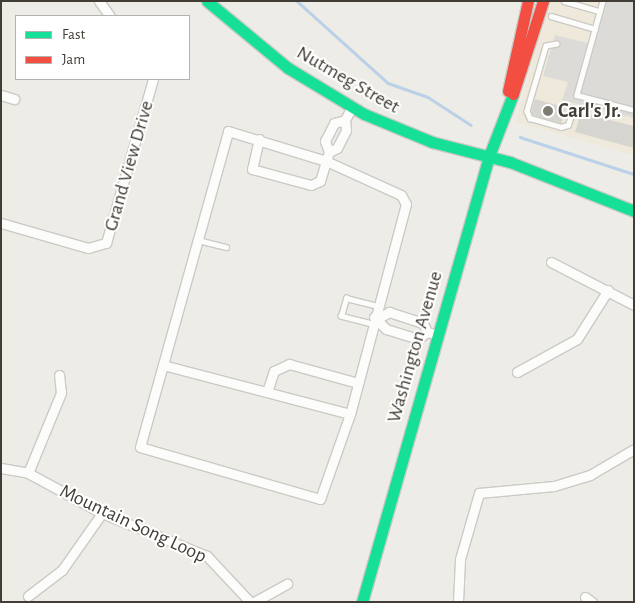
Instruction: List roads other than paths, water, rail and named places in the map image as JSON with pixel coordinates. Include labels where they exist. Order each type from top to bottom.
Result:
[{"type":"main road","name":"Nutmeg Street","points":[[206,1],[288,68],[351,108],[432,142],[489,156],[634,211]]},
{"type":"main road","name":"Washington Avenue","points":[[506,104],[512,58],[528,1]]},
{"type":"main road","points":[[536,1],[544,10]]},
{"type":"main road","name":"Washington Avenue","points":[[362,602],[433,334],[506,104],[525,63],[544,10]]},
{"type":"street","points":[[99,1],[109,15]]},
{"type":"street","name":"Grand View Drive","points":[[1,223],[98,248],[111,234],[153,80]]},
{"type":"street","points":[[1,95],[14,99]]},
{"type":"street","points":[[259,139],[252,169],[312,186],[320,180],[328,157],[342,139],[345,120],[351,108]]},
{"type":"street","points":[[328,157],[325,142],[329,132],[334,123],[345,120]]},
{"type":"street","points":[[228,131],[259,139],[328,157],[400,195],[406,204],[398,249],[378,306],[350,414],[320,499],[140,447],[228,131]]},
{"type":"street","points":[[329,132],[342,139]]},
{"type":"street","points":[[551,262],[634,305]]},
{"type":"street","points":[[516,372],[577,339],[608,290]]},
{"type":"street","points":[[389,312],[423,323],[433,334],[418,338],[394,331],[375,320],[389,312]]},
{"type":"street","points":[[394,331],[398,316]]},
{"type":"street","points":[[163,364],[350,414]]},
{"type":"street","points":[[267,392],[274,371],[289,364],[358,383]]},
{"type":"street","points":[[28,473],[61,393],[59,375]]},
{"type":"street","points":[[458,602],[460,560],[479,493],[554,486],[590,475],[634,449]]},
{"type":"street","name":"Mountain Song Loop","points":[[1,468],[28,473],[102,513],[207,556],[250,602]]},
{"type":"street","points":[[28,596],[62,570],[102,513]]},
{"type":"street","points":[[254,602],[287,584]]},
{"type":"lane","points":[[564,1],[600,11]]},
{"type":"lane","points":[[603,1],[577,95],[634,110]]},
{"type":"lane","points":[[544,10],[595,29]]},
{"type":"lane","points":[[557,44],[546,46],[527,111],[530,118],[561,127],[568,126],[573,109]]},
{"type":"lane","points":[[198,240],[226,247]]},
{"type":"lane","points":[[375,320],[341,316],[346,298],[378,306]]},
{"type":"waterway","points":[[297,1],[388,83],[428,97],[471,125]]},
{"type":"waterway","points":[[520,137],[634,174]]},
{"type":"place","name":"Carl's Jr.","points":[[548,111]]}]
